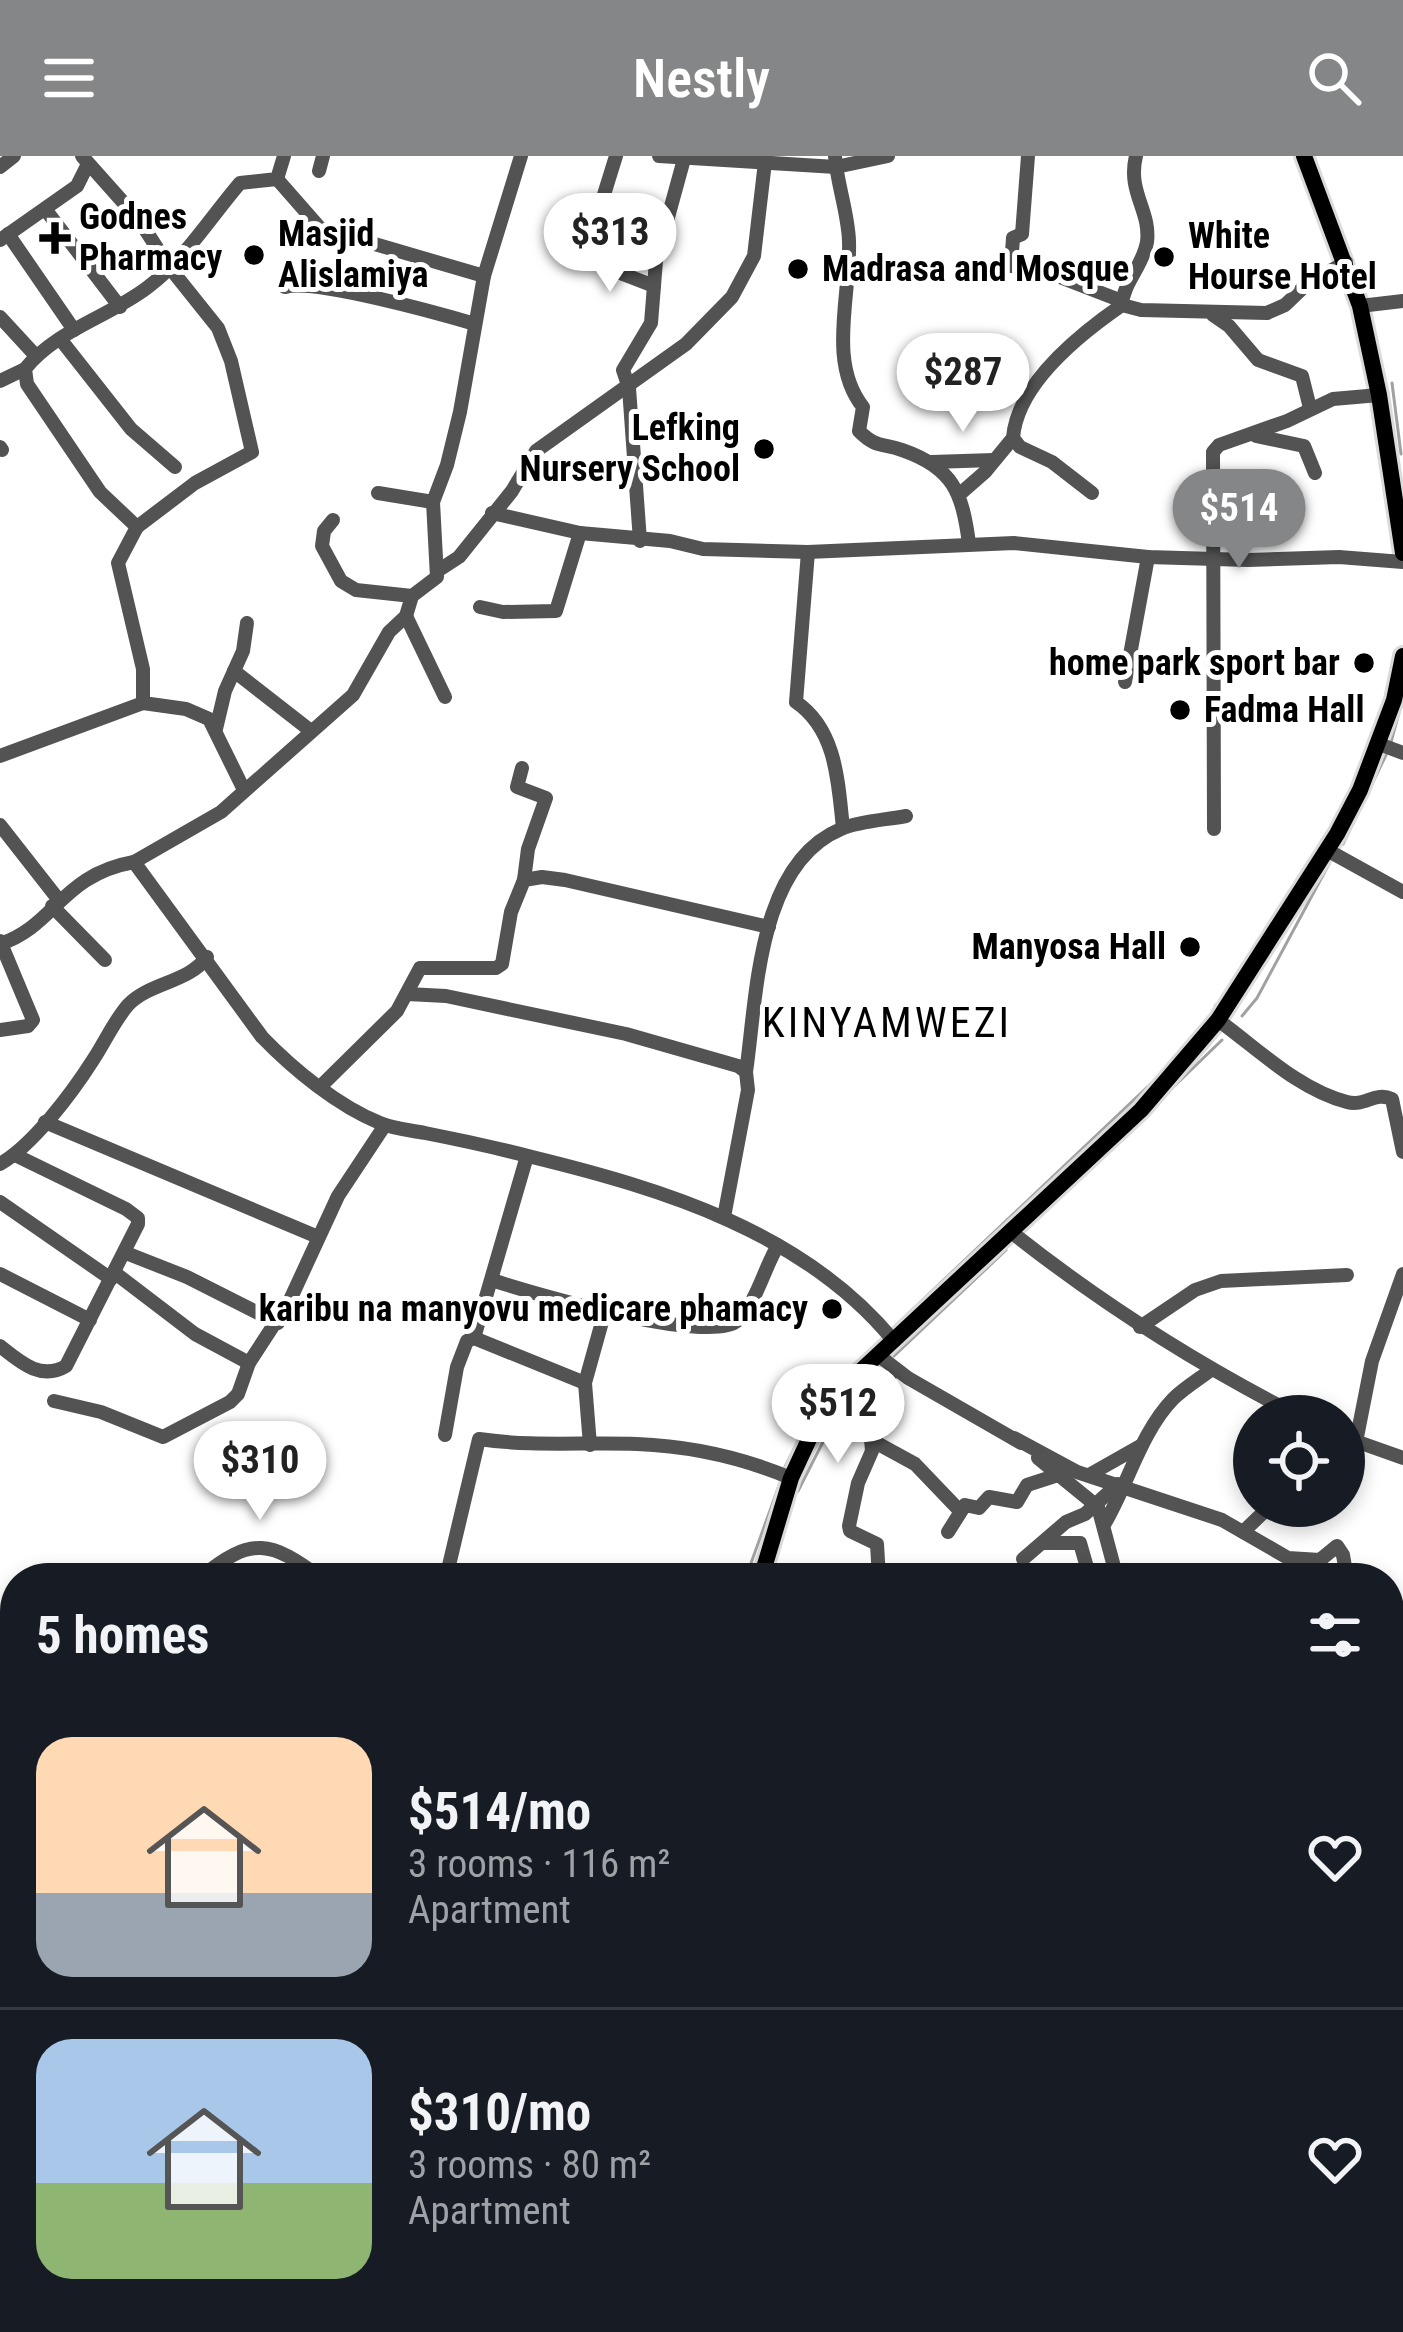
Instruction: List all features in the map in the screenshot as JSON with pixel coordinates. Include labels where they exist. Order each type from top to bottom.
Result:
[{"type":"main road","points":[[1304,156],[1360,306],[1398,471],[1403,553]]},
{"type":"main road","points":[[766,1563],[791,1478],[830,1406],[893,1340],[1141,1110],[1218,1020],[1360,790],[1402,665]]},
{"type":"street","points":[[0,167],[14,156]]},
{"type":"street","points":[[277,179],[284,156]]},
{"type":"street","points":[[333,520],[324,531],[322,546],[341,581],[356,590],[412,596],[434,582],[439,570],[433,502],[460,412],[484,276],[520,156]]},
{"type":"street","points":[[616,156],[584,259],[654,286]]},
{"type":"street","points":[[659,156],[765,161],[888,156]]},
{"type":"street","points":[[1028,156],[1022,234],[1013,238],[1011,266],[1039,269],[1122,303],[1202,311],[1276,310],[1307,284],[1346,262]]},
{"type":"street","points":[[961,493],[1013,438],[1023,404],[1039,375],[1122,303],[1142,264],[1148,234],[1132,185],[1136,156]]},
{"type":"street","points":[[85,160],[83,179],[4,237],[131,429],[176,467]]},
{"type":"street","points":[[85,160],[140,220],[170,268],[218,328],[231,361],[252,452],[195,482],[136,527],[118,562],[143,669],[142,703]]},
{"type":"street","points":[[640,541],[629,388],[623,370],[647,334],[656,260],[684,160]]},
{"type":"street","points":[[439,570],[459,557],[512,491],[536,451],[629,388],[715,318],[754,256],[765,161]]},
{"type":"street","points":[[835,161],[849,238],[844,358],[848,388],[863,407],[860,431],[873,444],[932,462],[994,460]]},
{"type":"street","points":[[0,381],[26,369],[36,356],[67,335],[120,307],[170,268],[240,183],[277,179]]},
{"type":"street","points":[[277,179],[320,228],[484,276]]},
{"type":"street","points":[[45,209],[120,307]]},
{"type":"street","points":[[285,287],[305,284],[475,324]]},
{"type":"street","points":[[1360,306],[1403,302]]},
{"type":"street","points":[[1202,311],[1229,326],[1258,360],[1302,376],[1310,408]]},
{"type":"street","points":[[0,317],[36,356]]},
{"type":"street","points":[[26,369],[27,384],[88,476],[136,527]]},
{"type":"street","points":[[1214,830],[1213,452],[1333,399],[1379,395]]},
{"type":"street","points":[[1247,435],[1297,442],[1304,446],[1315,473]]},
{"type":"street","points":[[1013,438],[1020,448],[1052,462],[1092,493]]},
{"type":"street","points":[[932,462],[961,493],[969,543]]},
{"type":"street","points":[[378,493],[433,502]]},
{"type":"street","points":[[492,513],[580,533],[703,548],[808,552],[969,543],[1213,559],[1339,557],[1403,562]]},
{"type":"street","points":[[480,607],[503,612],[556,611],[580,533]]},
{"type":"street","points":[[808,552],[796,702],[810,711],[828,740],[843,828]]},
{"type":"street","points":[[1125,682],[1148,556]]},
{"type":"street","points":[[0,1030],[28,1026],[33,1020],[1,943],[24,931],[94,873],[134,862],[205,822],[244,790],[353,695],[389,632],[406,616],[412,596]]},
{"type":"street","points":[[406,616],[445,697]]},
{"type":"street","points":[[216,729],[243,651],[247,622]]},
{"type":"street","points":[[234,670],[311,730]]},
{"type":"street","points":[[0,756],[142,703],[209,719],[244,790]]},
{"type":"street","points":[[1379,744],[1403,752]]},
{"type":"street","points":[[321,1085],[397,1011],[420,968],[500,967],[528,849],[546,798],[517,787],[522,768]]},
{"type":"street","points":[[724,1217],[743,1122],[754,994],[769,927],[793,871],[825,838],[843,828],[906,816]]},
{"type":"street","points":[[0,824],[55,902],[105,960]]},
{"type":"street","points":[[0,849],[17,844]]},
{"type":"street","points":[[1327,850],[1403,892]]},
{"type":"street","points":[[134,862],[262,1037],[280,1056],[356,1112],[385,1125],[635,1182],[724,1217],[864,1304],[893,1340]]},
{"type":"street","points":[[524,880],[565,880],[769,927]]},
{"type":"street","points":[[0,1346],[36,1371],[56,1372],[66,1366],[138,1224],[135,1214],[7,1160],[45,1121],[128,1006],[200,966],[207,957]]},
{"type":"street","points":[[407,994],[446,996],[626,1034],[682,1047],[746,1072]]},
{"type":"street","points":[[1218,1020],[1313,1090],[1357,1104],[1377,1095],[1398,1099],[1403,1152]]},
{"type":"street","points":[[45,1121],[317,1237]]},
{"type":"street","points":[[53,1401],[101,1412],[156,1437],[170,1436],[238,1394],[249,1363],[278,1323],[317,1237],[385,1125]]},
{"type":"street","points":[[474,1338],[527,1156]]},
{"type":"street","points":[[0,1202],[195,1334],[249,1363]]},
{"type":"street","points":[[1010,1231],[1087,1293],[1259,1395]]},
{"type":"street","points":[[492,1280],[605,1311],[693,1328],[724,1328],[740,1318],[777,1247]]},
{"type":"street","points":[[126,1252],[278,1323]]},
{"type":"street","points":[[0,1274],[89,1320]]},
{"type":"street","points":[[1363,1395],[1403,1274]]},
{"type":"street","points":[[1139,1327],[1195,1290],[1221,1282],[1347,1275]]},
{"type":"street","points":[[590,1445],[585,1383],[605,1311]]},
{"type":"street","points":[[445,1436],[457,1367],[467,1341],[474,1338],[585,1383]]},
{"type":"street","points":[[878,1355],[1014,1438],[1083,1473],[1222,1520],[1274,1552],[1298,1560],[1319,1560],[1336,1546],[1341,1548],[1344,1563]]},
{"type":"street","points":[[878,1563],[877,1544],[849,1529],[873,1442],[868,1402],[895,1369]]},
{"type":"street","points":[[1105,1523],[1143,1445],[1173,1399],[1211,1370]]},
{"type":"street","points":[[1014,1438],[1094,1502],[1105,1523],[1114,1563]]},
{"type":"street","points":[[450,1563],[479,1439],[519,1445],[638,1444],[710,1454],[791,1478]]},
{"type":"street","points":[[873,1442],[915,1464],[960,1511]]},
{"type":"street","points":[[948,1532],[969,1504],[980,1508],[989,1497],[1017,1502],[1027,1485],[1055,1474],[1083,1473],[1143,1445]]},
{"type":"street","points":[[1365,1445],[1403,1458]]},
{"type":"street","points":[[1023,1559],[1066,1522],[1085,1514],[1094,1502],[1122,1485]]},
{"type":"street","points":[[1243,1532],[1248,1527]]},
{"type":"street","points":[[1043,1544],[1080,1543],[1086,1563]]},
{"type":"street","points":[[223,1563],[271,1547],[301,1563]]},
{"type":"waterway","points":[[1392,383],[1401,454]]},
{"type":"waterway","points":[[1391,742],[1403,698]]},
{"type":"waterway","points":[[1343,844],[1386,755]]},
{"type":"waterway","points":[[1242,1016],[1257,998],[1329,864]]},
{"type":"waterway","points":[[1209,1019],[1216,1005]]},
{"type":"waterway","points":[[1163,1097],[1222,1040]]},
{"type":"waterway","points":[[892,1329],[1159,1076]]},
{"type":"waterway","points":[[1027,1229],[1057,1200]]},
{"type":"waterway","points":[[894,1356],[1006,1250]]},
{"type":"waterway","points":[[785,1467],[809,1419],[845,1376]]},
{"type":"waterway","points":[[798,1491],[828,1432],[859,1392]]},
{"type":"waterway","points":[[751,1563],[781,1480]]},
{"type":"place","name":"Godnes Pharmacy","points":[[55,238]]},
{"type":"place","name":"Masjid Alislamiya","points":[[254,255]]},
{"type":"place","name":"White Hourse Hotel","points":[[1164,257]]},
{"type":"place","name":"Madrasa and Mosque","points":[[798,269]]},
{"type":"place","name":"Lefking Nursery School","points":[[764,449]]},
{"type":"place","name":"home park sport bar","points":[[1364,663]]},
{"type":"place","name":"Fadma Hall","points":[[1180,710]]},
{"type":"place","name":"Manyosa Hall","points":[[1190,947]]},
{"type":"place","name":"karibu na manyovu medicare phamacy","points":[[832,1309]]},
{"type":"district","name":"KINYAMWEZI","points":[[887,1022]]}]
